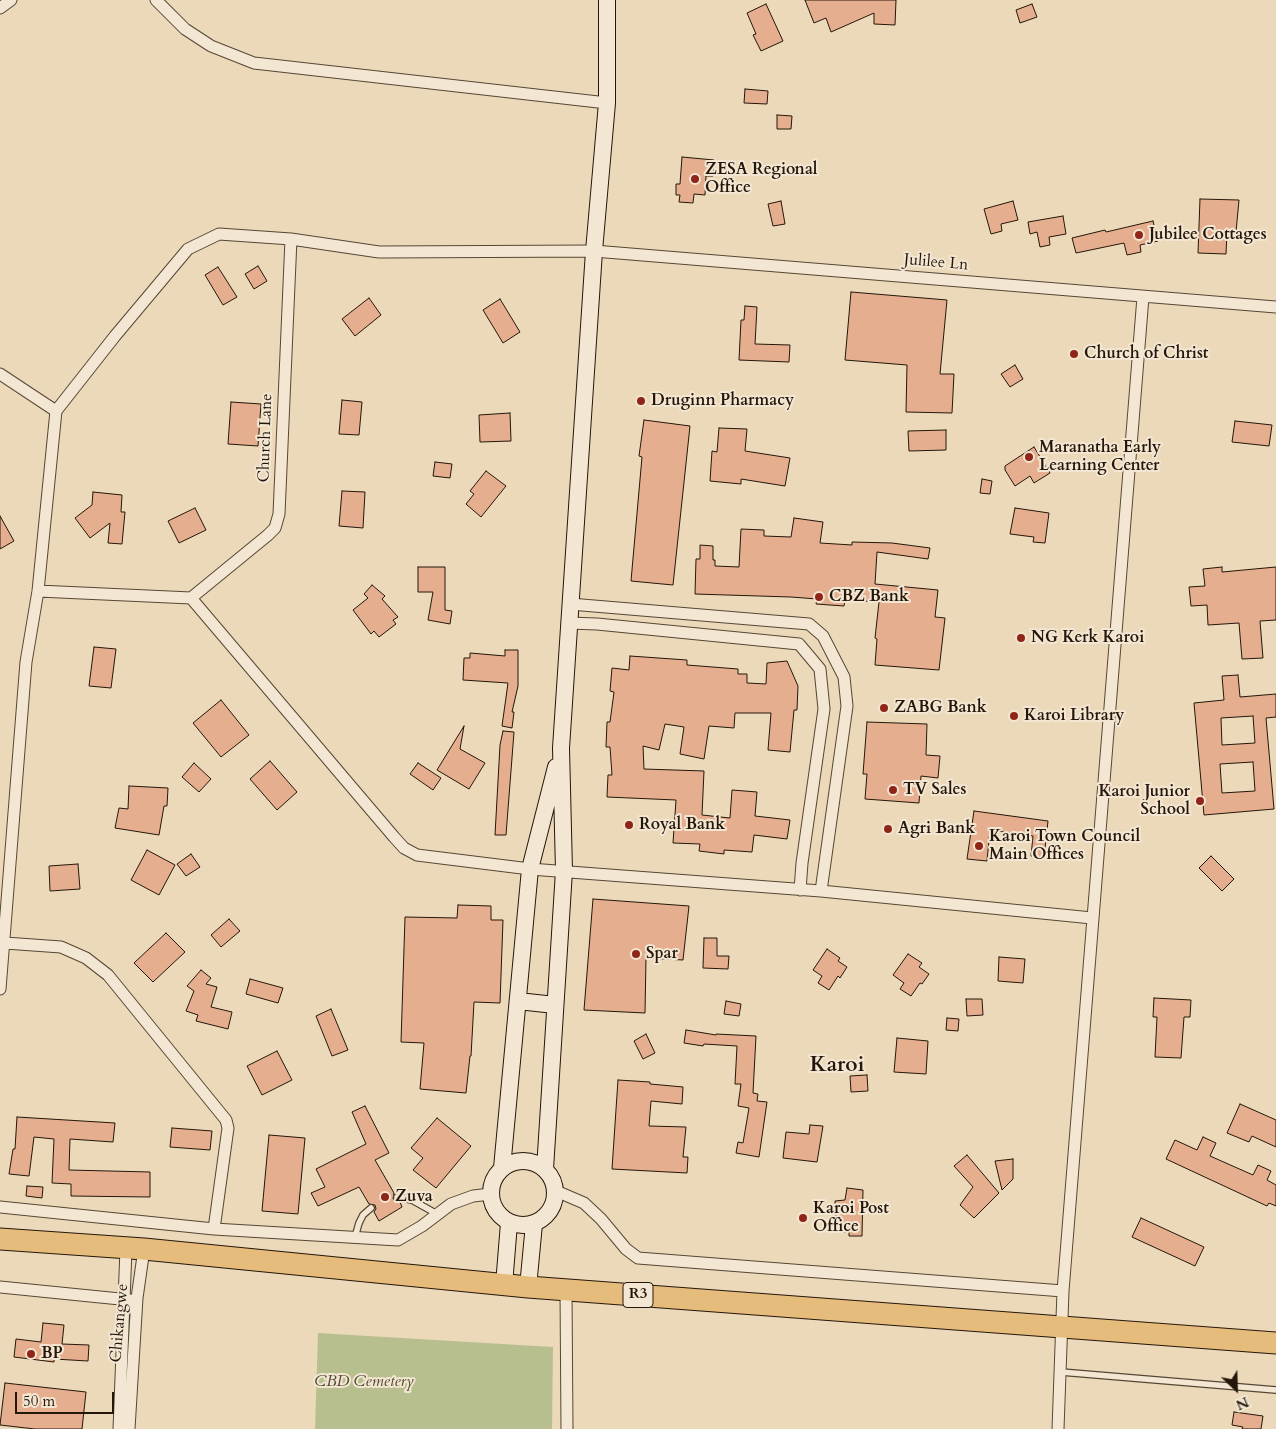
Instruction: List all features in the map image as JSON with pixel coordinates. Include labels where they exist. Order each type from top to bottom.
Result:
[{"type":"highway","name":"R3","points":[[0,1239],[135,1249],[528,1287],[1276,1343]]},
{"type":"street","points":[[0,8],[11,0]]},
{"type":"street","points":[[156,0],[192,34],[211,46],[254,63],[607,104]]},
{"type":"street","points":[[546,1169],[564,872],[561,748],[594,251],[607,104],[607,0]]},
{"type":"street","name":"Julilee Ln","points":[[56,411],[188,249],[219,234],[291,239],[379,252],[594,251],[1276,307]]},
{"type":"street","name":"Church Lane","points":[[191,598],[268,536],[275,528],[279,514],[291,239]]},
{"type":"street","points":[[1058,1429],[1063,1291],[1143,297]]},
{"type":"street","points":[[0,374],[56,411],[38,591],[26,662],[0,989]]},
{"type":"street","points":[[38,591],[191,598],[404,848],[417,855],[530,869],[821,891],[1092,918]]},
{"type":"street","points":[[570,604],[809,624],[823,636],[844,677],[847,706],[821,891]]},
{"type":"street","points":[[755,640],[756,620]]},
{"type":"street","points":[[569,623],[597,624],[799,644],[820,669],[824,709],[800,890]]},
{"type":"street","points":[[502,1168],[530,869],[561,748]]},
{"type":"street","points":[[816,764],[838,768]]},
{"type":"street","points":[[5,943],[61,947],[86,958],[108,975],[221,1113],[226,1120],[228,1128],[214,1229]]},
{"type":"street","points":[[518,1001],[556,1005]]},
{"type":"street","points":[[516,1161],[532,1162],[546,1169],[553,1179],[556,1191],[551,1211],[534,1224],[521,1226],[508,1223],[498,1214],[492,1202],[491,1194],[492,1180],[502,1168],[516,1161]]},
{"type":"street","points":[[556,1191],[584,1203],[601,1219],[626,1249],[638,1258],[1063,1291]]},
{"type":"street","points":[[0,1207],[214,1229],[398,1240],[451,1204],[473,1196],[491,1194]]},
{"type":"street","points":[[504,1285],[508,1223]]},
{"type":"street","points":[[528,1287],[534,1224]]},
{"type":"street","name":"Chikangwe","points":[[119,1429],[125,1299],[135,1249]]},
{"type":"street","name":"Chikangwe","points":[[129,1429],[137,1300],[135,1249]]},
{"type":"street","points":[[0,1287],[137,1300]]},
{"type":"street","points":[[566,1290],[567,1429]]},
{"type":"lane","points":[[396,1197],[412,1200],[437,1214]]},
{"type":"lane","points":[[355,1238],[363,1215],[372,1208]]},
{"type":"lane","points":[[1061,1372],[1276,1390]]},
{"type":"green space","name":"CBD Cemetery","points":[[318,1333],[553,1347],[552,1429],[315,1429]]},
{"type":"building","points":[[805,0],[896,0],[895,25],[874,24],[874,13],[831,32],[826,18],[814,23]]},
{"type":"building","points":[[766,4],[783,41],[761,51],[753,35],[756,34],[747,13]]},
{"type":"building","points":[[1032,4],[1037,17],[1020,23],[1016,10]]},
{"type":"building","points":[[745,89],[768,91],[767,104],[744,103]]},
{"type":"building","points":[[777,115],[792,116],[791,129],[777,129]]},
{"type":"building","name":"ZESA Regional Office","points":[[682,157],[714,160],[713,176],[706,176],[705,195],[694,194],[693,203],[679,202],[680,195],[676,195],[676,184],[680,184]]},
{"type":"building","points":[[1200,199],[1239,200],[1236,232],[1227,232],[1226,254],[1198,253]]},
{"type":"building","points":[[781,201],[785,224],[773,226],[768,204]]},
{"type":"building","points":[[1013,201],[1018,220],[1001,224],[1002,231],[991,234],[984,209]]},
{"type":"building","points":[[1063,216],[1066,234],[1049,237],[1050,245],[1040,247],[1037,232],[1030,234],[1028,222]]},
{"type":"building","points":[[1153,221],[1158,241],[1140,245],[1141,252],[1127,255],[1124,243],[1076,253],[1072,238]]},
{"type":"building","points":[[258,266],[267,281],[254,289],[245,274]]},
{"type":"building","points":[[218,267],[237,297],[223,305],[205,275]]},
{"type":"building","points":[[851,292],[947,300],[940,374],[954,374],[952,413],[906,412],[907,365],[845,360]]},
{"type":"building","points":[[369,298],[381,315],[355,336],[342,319]]},
{"type":"building","points":[[500,299],[520,332],[503,343],[483,310]]},
{"type":"building","points":[[745,306],[757,307],[755,344],[790,345],[789,362],[739,360],[741,320],[744,320]]},
{"type":"building","points":[[1015,365],[1023,379],[1010,387],[1001,374]]},
{"type":"building","points":[[342,400],[362,402],[359,435],[339,434]]},
{"type":"building","points":[[231,402],[261,404],[258,446],[228,444]]},
{"type":"building","points":[[510,413],[511,441],[480,442],[479,415]]},
{"type":"building","points":[[644,420],[690,426],[673,585],[631,581],[642,457],[639,456]]},
{"type":"building","points":[[1235,421],[1272,425],[1269,446],[1232,442]]},
{"type":"building","points":[[719,428],[747,429],[745,451],[790,458],[785,486],[741,479],[741,484],[710,481],[712,451],[717,452]]},
{"type":"building","points":[[946,430],[946,450],[909,451],[908,431]]},
{"type":"building","name":"Maranatha Early Learning Center","points":[[1034,447],[1050,473],[1034,483],[1030,476],[1015,486],[1005,470],[1005,466]]},
{"type":"building","points":[[435,462],[452,464],[450,478],[433,476]]},
{"type":"building","points":[[486,471],[506,486],[481,517],[466,504],[474,494],[470,491]]},
{"type":"building","points":[[982,479],[992,481],[990,494],[980,493]]},
{"type":"building","points":[[342,491],[365,492],[363,528],[339,526]]},
{"type":"building","points":[[93,492],[122,495],[121,512],[125,512],[122,544],[108,543],[110,523],[90,538],[75,518],[92,505]]},
{"type":"building","points":[[195,508],[206,530],[179,543],[168,521]]},
{"type":"building","points":[[1015,508],[1049,513],[1045,543],[1033,542],[1034,537],[1010,534]]},
{"type":"building","points":[[0,516],[14,541],[0,549]]},
{"type":"building","points":[[794,518],[823,522],[820,543],[852,545],[852,542],[892,543],[930,548],[928,559],[877,552],[875,584],[938,590],[935,617],[945,618],[939,670],[875,665],[877,639],[875,638],[879,602],[845,600],[844,606],[816,604],[817,599],[695,594],[696,559],[700,559],[700,545],[713,546],[715,566],[739,567],[741,529],[764,530],[764,536],[791,537]]},
{"type":"building","points":[[418,567],[445,567],[445,610],[452,611],[450,624],[428,620],[433,592],[418,592]]},
{"type":"building","points":[[1222,567],[1222,572],[1276,567],[1276,620],[1260,621],[1263,658],[1242,659],[1239,623],[1208,625],[1207,605],[1191,606],[1189,587],[1205,586],[1203,569]]},
{"type":"building","points":[[372,585],[385,596],[382,599],[398,617],[393,620],[396,624],[379,637],[374,631],[371,634],[353,610],[368,598],[364,594]]},
{"type":"building","points":[[94,647],[116,649],[111,688],[89,686]]},
{"type":"building","points":[[505,650],[518,650],[518,686],[512,712],[514,712],[512,728],[502,726],[508,683],[463,680],[464,658],[470,658],[470,653],[505,656]]},
{"type":"building","points":[[630,656],[687,660],[687,665],[738,669],[738,674],[747,674],[747,683],[766,684],[767,663],[787,661],[798,686],[797,710],[794,710],[790,752],[768,750],[771,713],[735,713],[734,728],[709,726],[704,759],[680,754],[684,727],[665,724],[659,750],[643,746],[644,769],[704,771],[702,815],[730,818],[732,790],[757,792],[755,816],[790,820],[787,839],[754,835],[752,852],[724,850],[724,854],[699,851],[700,844],[673,843],[676,800],[607,797],[608,775],[612,775],[610,747],[606,747],[607,722],[610,722],[614,692],[610,691],[612,668],[629,670]]},
{"type":"building","points":[[1238,675],[1240,697],[1276,694],[1276,717],[1266,718],[1274,809],[1204,815],[1194,703],[1224,700],[1222,676]],"holes":[[[1253,716],[1255,743],[1222,745],[1221,718]],[[1253,762],[1255,791],[1222,793],[1220,764]]]},
{"type":"building","points":[[221,700],[249,735],[221,757],[193,723]]},
{"type":"building","points":[[867,722],[927,724],[926,755],[940,756],[938,778],[921,776],[919,803],[865,799],[867,774],[863,774]]},
{"type":"building","points":[[464,726],[460,749],[485,763],[469,789],[437,770]]},
{"type":"building","points":[[503,731],[514,732],[506,835],[495,835],[500,745]]},
{"type":"building","points":[[270,761],[297,792],[277,810],[250,779]]},
{"type":"building","points":[[194,763],[211,779],[199,792],[182,777]]},
{"type":"building","points":[[418,763],[441,778],[433,790],[410,774]]},
{"type":"building","points":[[129,786],[168,788],[167,806],[164,806],[159,835],[115,828],[119,808],[128,809]]},
{"type":"building","name":"Karoi Town Council Main Offices","points":[[974,811],[1048,821],[1044,857],[1031,856],[1033,836],[990,830],[987,861],[967,859]]},
{"type":"building","points":[[147,850],[175,865],[159,895],[131,880]]},
{"type":"building","points":[[191,854],[200,867],[186,876],[177,864]]},
{"type":"building","points":[[1211,856],[1234,879],[1222,891],[1199,868]]},
{"type":"building","points":[[78,864],[80,889],[50,891],[49,866]]},
{"type":"building","name":"Spar","points":[[593,899],[689,906],[683,960],[646,958],[645,1013],[584,1010]]},
{"type":"building","points":[[458,905],[491,906],[491,920],[503,920],[500,1003],[474,1002],[471,1056],[466,1093],[420,1089],[424,1043],[401,1042],[405,917],[457,918]]},
{"type":"building","points":[[229,919],[240,931],[221,947],[211,935]]},
{"type":"building","points":[[166,933],[185,952],[153,982],[134,963]]},
{"type":"building","points":[[704,938],[717,938],[717,956],[729,956],[728,969],[703,968]]},
{"type":"building","points":[[827,949],[840,958],[838,961],[847,967],[840,978],[838,976],[829,990],[818,983],[822,976],[813,970]]},
{"type":"building","points":[[908,954],[922,963],[919,967],[929,974],[911,996],[900,989],[904,983],[893,975]]},
{"type":"building","points":[[999,957],[1025,959],[1023,983],[998,981]]},
{"type":"building","points":[[201,970],[211,978],[206,984],[217,987],[211,1007],[232,1012],[228,1029],[196,1021],[198,1015],[186,1011],[194,991],[187,986]]},
{"type":"building","points":[[250,979],[283,988],[278,1003],[246,994]]},
{"type":"building","points":[[1154,998],[1191,1000],[1190,1017],[1184,1017],[1181,1058],[1155,1057],[1157,1017],[1153,1017]]},
{"type":"building","points":[[966,999],[982,999],[983,1015],[967,1016]]},
{"type":"building","points":[[726,1001],[741,1004],[739,1016],[724,1014]]},
{"type":"building","points":[[331,1009],[348,1050],[332,1056],[316,1016]]},
{"type":"building","points":[[947,1018],[959,1019],[958,1031],[946,1030]]},
{"type":"building","points":[[686,1030],[716,1035],[756,1036],[753,1093],[758,1094],[757,1101],[767,1102],[759,1157],[736,1153],[738,1142],[743,1143],[749,1108],[738,1106],[741,1084],[735,1084],[737,1046],[704,1044],[703,1046],[684,1043]]},
{"type":"building","points":[[646,1034],[655,1053],[643,1059],[634,1041]]},
{"type":"building","points":[[897,1038],[928,1041],[926,1074],[894,1072]]},
{"type":"building","points":[[277,1051],[292,1080],[262,1095],[247,1066]]},
{"type":"building","points":[[867,1075],[868,1091],[851,1092],[850,1076]]},
{"type":"building","points":[[618,1080],[683,1087],[682,1104],[651,1101],[649,1126],[686,1127],[683,1157],[688,1157],[687,1173],[612,1169]]},
{"type":"building","points":[[1240,1104],[1276,1120],[1276,1147],[1252,1136],[1249,1142],[1227,1133]]},
{"type":"building","points":[[365,1106],[389,1153],[375,1160],[394,1193],[393,1199],[400,1202],[402,1207],[379,1221],[374,1212],[376,1209],[375,1205],[369,1204],[359,1187],[318,1206],[311,1193],[325,1187],[316,1169],[366,1144],[352,1112]]},
{"type":"building","points":[[17,1117],[115,1123],[113,1142],[70,1139],[69,1170],[150,1172],[150,1197],[71,1196],[71,1184],[52,1183],[54,1139],[34,1137],[29,1176],[9,1174],[13,1149],[15,1149]]},
{"type":"building","points":[[437,1118],[471,1146],[436,1188],[413,1170],[423,1158],[411,1148]]},
{"type":"building","points":[[810,1125],[823,1126],[817,1162],[783,1158],[786,1132],[809,1134]]},
{"type":"building","points":[[172,1128],[212,1131],[210,1150],[170,1147]]},
{"type":"building","points":[[269,1135],[305,1138],[298,1214],[262,1211]]},
{"type":"building","points":[[1203,1137],[1216,1143],[1210,1156],[1253,1175],[1258,1165],[1271,1171],[1267,1180],[1276,1185],[1276,1206],[1269,1203],[1267,1206],[1166,1159],[1175,1140],[1197,1150]]},
{"type":"building","points":[[967,1155],[999,1193],[974,1218],[960,1205],[973,1187],[954,1166]]},
{"type":"building","points":[[1013,1159],[1013,1179],[1002,1190],[995,1161]]},
{"type":"building","points":[[27,1186],[43,1187],[42,1198],[26,1196]]},
{"type":"building","points":[[847,1188],[863,1190],[862,1236],[849,1236],[849,1232],[834,1232],[834,1218],[836,1217],[835,1201],[845,1200]]},
{"type":"building","points":[[1141,1218],[1204,1247],[1195,1266],[1132,1237]]},
{"type":"building","points":[[43,1323],[64,1325],[62,1344],[89,1345],[88,1361],[54,1359],[54,1362],[14,1357],[16,1339],[41,1342]]},
{"type":"building","points":[[5,1383],[86,1392],[82,1429],[35,1429],[0,1425]]},
{"type":"building","points":[[1234,1412],[1263,1416],[1261,1429],[1242,1429],[1243,1427],[1232,1425]]},
{"type":"place","name":"ZESA Regional Office","points":[[695,179]]},
{"type":"place","name":"Jubilee Cottages","points":[[1139,235]]},
{"type":"place","name":"Church of Christ","points":[[1074,354]]},
{"type":"place","name":"Druginn Pharmacy","points":[[641,401]]},
{"type":"place","name":"Maranatha Early Learning Center","points":[[1029,457]]},
{"type":"place","name":"CBZ Bank","points":[[819,597]]},
{"type":"place","name":"NG Kerk Karoi","points":[[1021,638]]},
{"type":"place","name":"ZABG Bank","points":[[884,708]]},
{"type":"place","name":"Karoi Library","points":[[1014,716]]},
{"type":"place","name":"TV Sales","points":[[893,790]]},
{"type":"place","name":"Karoi Junior School","points":[[1200,801]]},
{"type":"place","name":"Royal Bank","points":[[629,825]]},
{"type":"place","name":"Agri Bank","points":[[888,829]]},
{"type":"place","name":"Karoi Town Council Main Offices","points":[[979,846]]},
{"type":"place","name":"Spar","points":[[636,954]]},
{"type":"place","name":"Zuva","points":[[385,1197]]},
{"type":"place","name":"Karoi Post Office","points":[[803,1218]]},
{"type":"place","name":"BP","points":[[31,1354]]},
{"type":"district","name":"Karoi","points":[[837,1066]]}]
